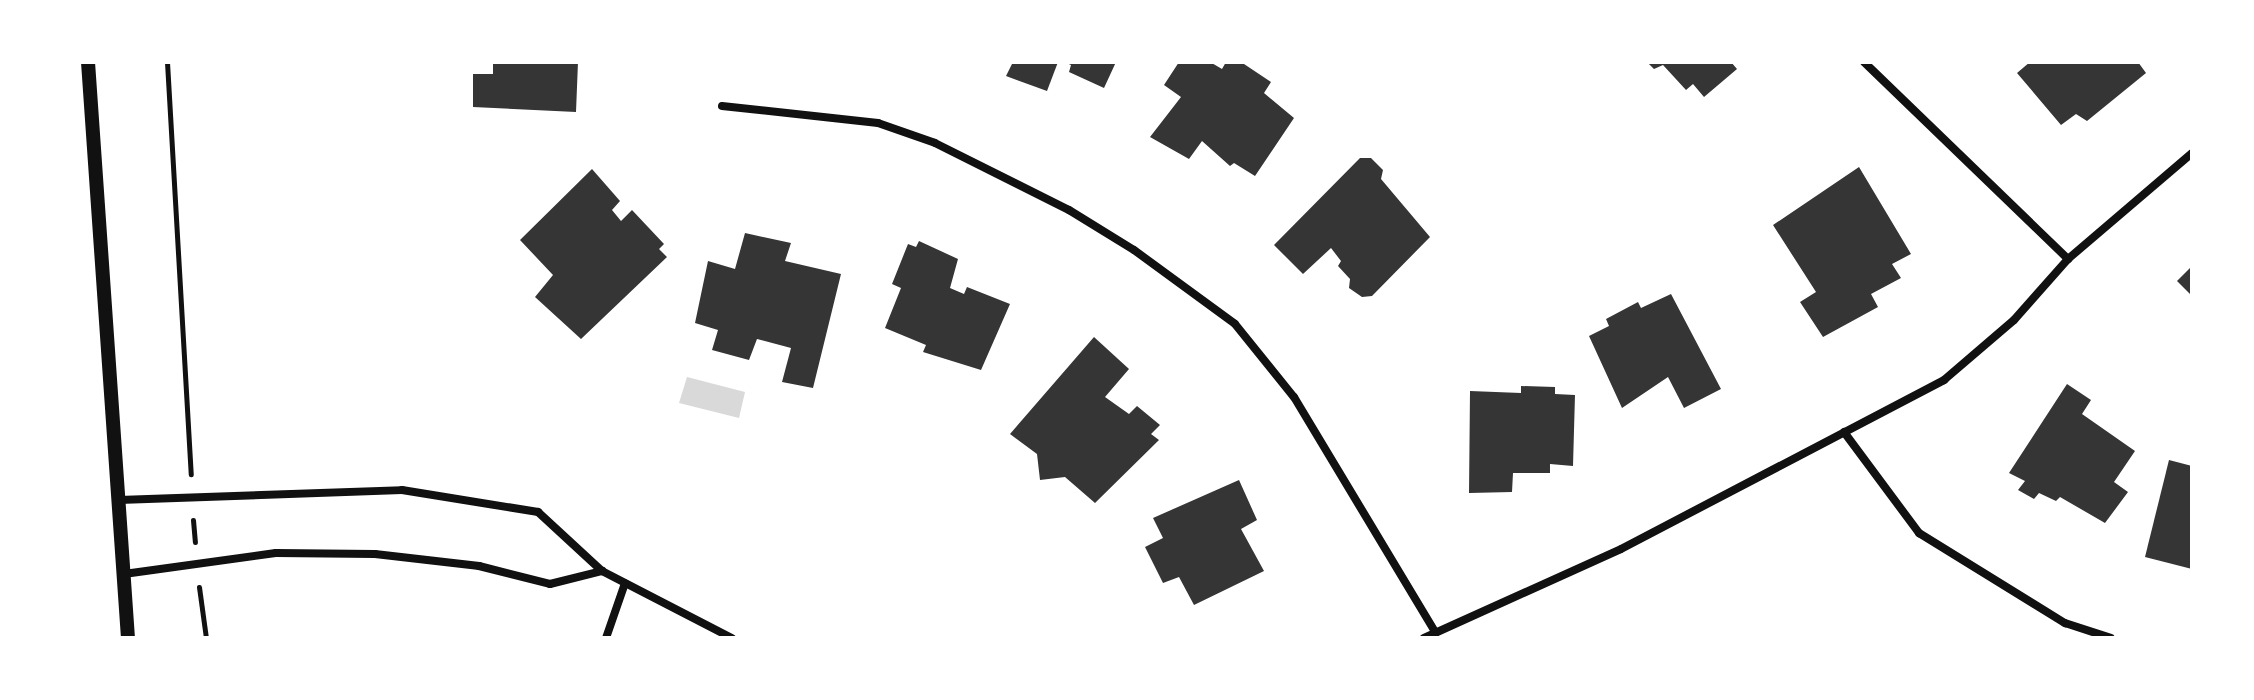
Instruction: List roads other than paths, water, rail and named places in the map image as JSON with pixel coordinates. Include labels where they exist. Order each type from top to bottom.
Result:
[{"type":"street","points":[[88,62],[128,638]]},
{"type":"street","points":[[1864,62],[2068,259]]},
{"type":"street","points":[[722,106],[878,123],[935,143],[1069,210],[1160,268],[1235,324],[1294,397],[1436,633]]},
{"type":"street","points":[[1424,638],[1621,549],[1944,380],[2014,320],[2068,259],[2192,153]]},
{"type":"street","points":[[1844,432],[1919,533],[2065,623],[2111,638]]},
{"type":"street","points":[[119,500],[402,490],[538,512],[602,571],[732,638]]},
{"type":"street","points":[[124,574],[276,553],[375,554],[479,566],[550,584],[602,571]]},
{"type":"street","points":[[606,638],[625,583]]}]
